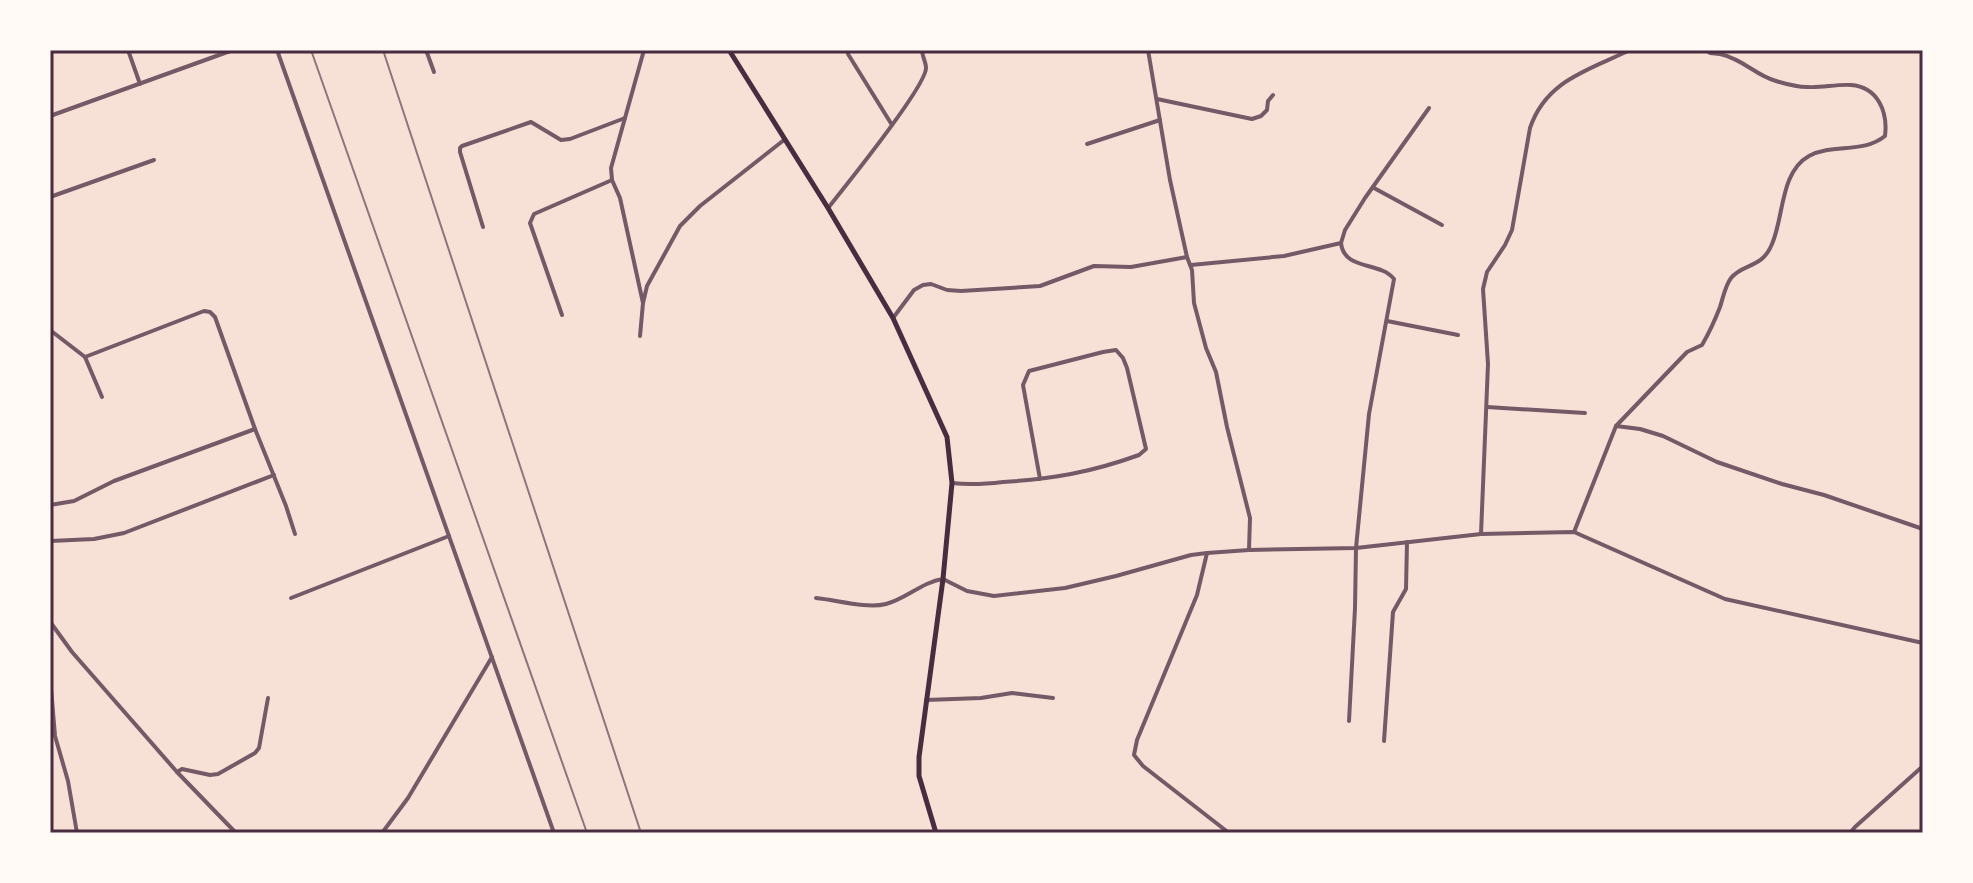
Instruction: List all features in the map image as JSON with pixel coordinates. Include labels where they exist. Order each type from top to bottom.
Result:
[{"type":"main road","points":[[729,50],[893,318],[947,437],[952,483],[943,579],[919,757],[923,794],[936,833]]},
{"type":"street","points":[[128,50],[140,84]]},
{"type":"street","points":[[50,116],[233,50]]},
{"type":"street","points":[[277,50],[554,833]]},
{"type":"street","points":[[426,50],[434,72]]},
{"type":"street","points":[[643,303],[611,168],[644,50]]},
{"type":"street","points":[[828,208],[923,80],[926,68],[922,50]]},
{"type":"street","points":[[1148,50],[1191,265],[1197,315],[1216,372],[1250,518],[1249,550]]},
{"type":"street","points":[[1481,534],[1487,407],[1483,289],[1487,272],[1512,230],[1530,128],[1536,112],[1564,81],[1630,50]]},
{"type":"street","points":[[1574,532],[1616,426],[1687,352],[1702,345],[1729,280],[1760,262],[1768,252],[1779,227],[1790,178],[1799,165],[1810,156],[1866,146],[1885,136],[1887,123],[1883,108],[1874,95],[1855,85],[1810,88],[1789,85],[1771,80],[1734,57],[1706,50]]},
{"type":"street","points":[[848,54],[892,125]]},
{"type":"street","points":[[1157,99],[1252,119],[1267,110],[1268,101],[1273,95]]},
{"type":"street","points":[[1349,721],[1356,548],[1369,414],[1394,279],[1388,272],[1348,259],[1342,252],[1341,243],[1359,207],[1429,108]]},
{"type":"street","points":[[483,227],[460,152],[462,146],[531,122],[561,140],[625,118]]},
{"type":"street","points":[[1087,144],[1160,120]]},
{"type":"street","points":[[640,336],[647,286],[680,226],[700,206],[784,140]]},
{"type":"street","points":[[50,197],[154,160]]},
{"type":"street","points":[[562,315],[530,223],[534,214],[612,180]]},
{"type":"street","points":[[1374,188],[1442,225]]},
{"type":"street","points":[[1191,265],[1284,256],[1341,243]]},
{"type":"street","points":[[893,318],[914,290],[923,285],[961,291],[1040,286],[1094,266],[1131,267],[1187,257]]},
{"type":"street","points":[[85,357],[204,311],[210,312],[215,317],[295,534]]},
{"type":"street","points":[[1387,321],[1458,335]]},
{"type":"street","points":[[50,330],[85,357],[102,397]]},
{"type":"street","points":[[952,483],[968,485],[1040,479],[1067,476],[1139,455],[1146,449],[1127,368],[1116,350],[1029,371],[1023,385],[1040,479]]},
{"type":"street","points":[[1487,407],[1585,413]]},
{"type":"street","points":[[1616,426],[1663,436],[1717,462],[1923,529]]},
{"type":"street","points":[[50,505],[74,501],[114,481],[255,429]]},
{"type":"street","points":[[50,541],[94,539],[124,533],[274,475]]},
{"type":"street","points":[[816,598],[890,604],[932,581],[943,579],[967,591],[994,596],[1065,588],[1207,553],[1356,548],[1481,534],[1574,532],[1725,599],[1923,643]]},
{"type":"street","points":[[291,598],[449,536]]},
{"type":"street","points":[[1384,741],[1393,612],[1406,589],[1407,542]]},
{"type":"street","points":[[1207,553],[1197,595],[1137,740],[1134,755],[1143,766],[1229,833]]},
{"type":"street","points":[[50,621],[50,632]]},
{"type":"street","points":[[50,621],[72,652],[177,772],[236,833]]},
{"type":"street","points":[[382,833],[408,798],[492,657]]},
{"type":"street","points":[[50,676],[55,736],[68,781],[77,833]]},
{"type":"street","points":[[926,700],[981,698],[1012,693],[1053,698]]},
{"type":"street","points":[[177,772],[182,769],[218,774],[255,753],[259,748],[268,698]]},
{"type":"street","points":[[1850,833],[1923,766]]},
{"type":"railway","points":[[311,50],[587,833]]},
{"type":"railway","points":[[383,50],[641,833]]}]
